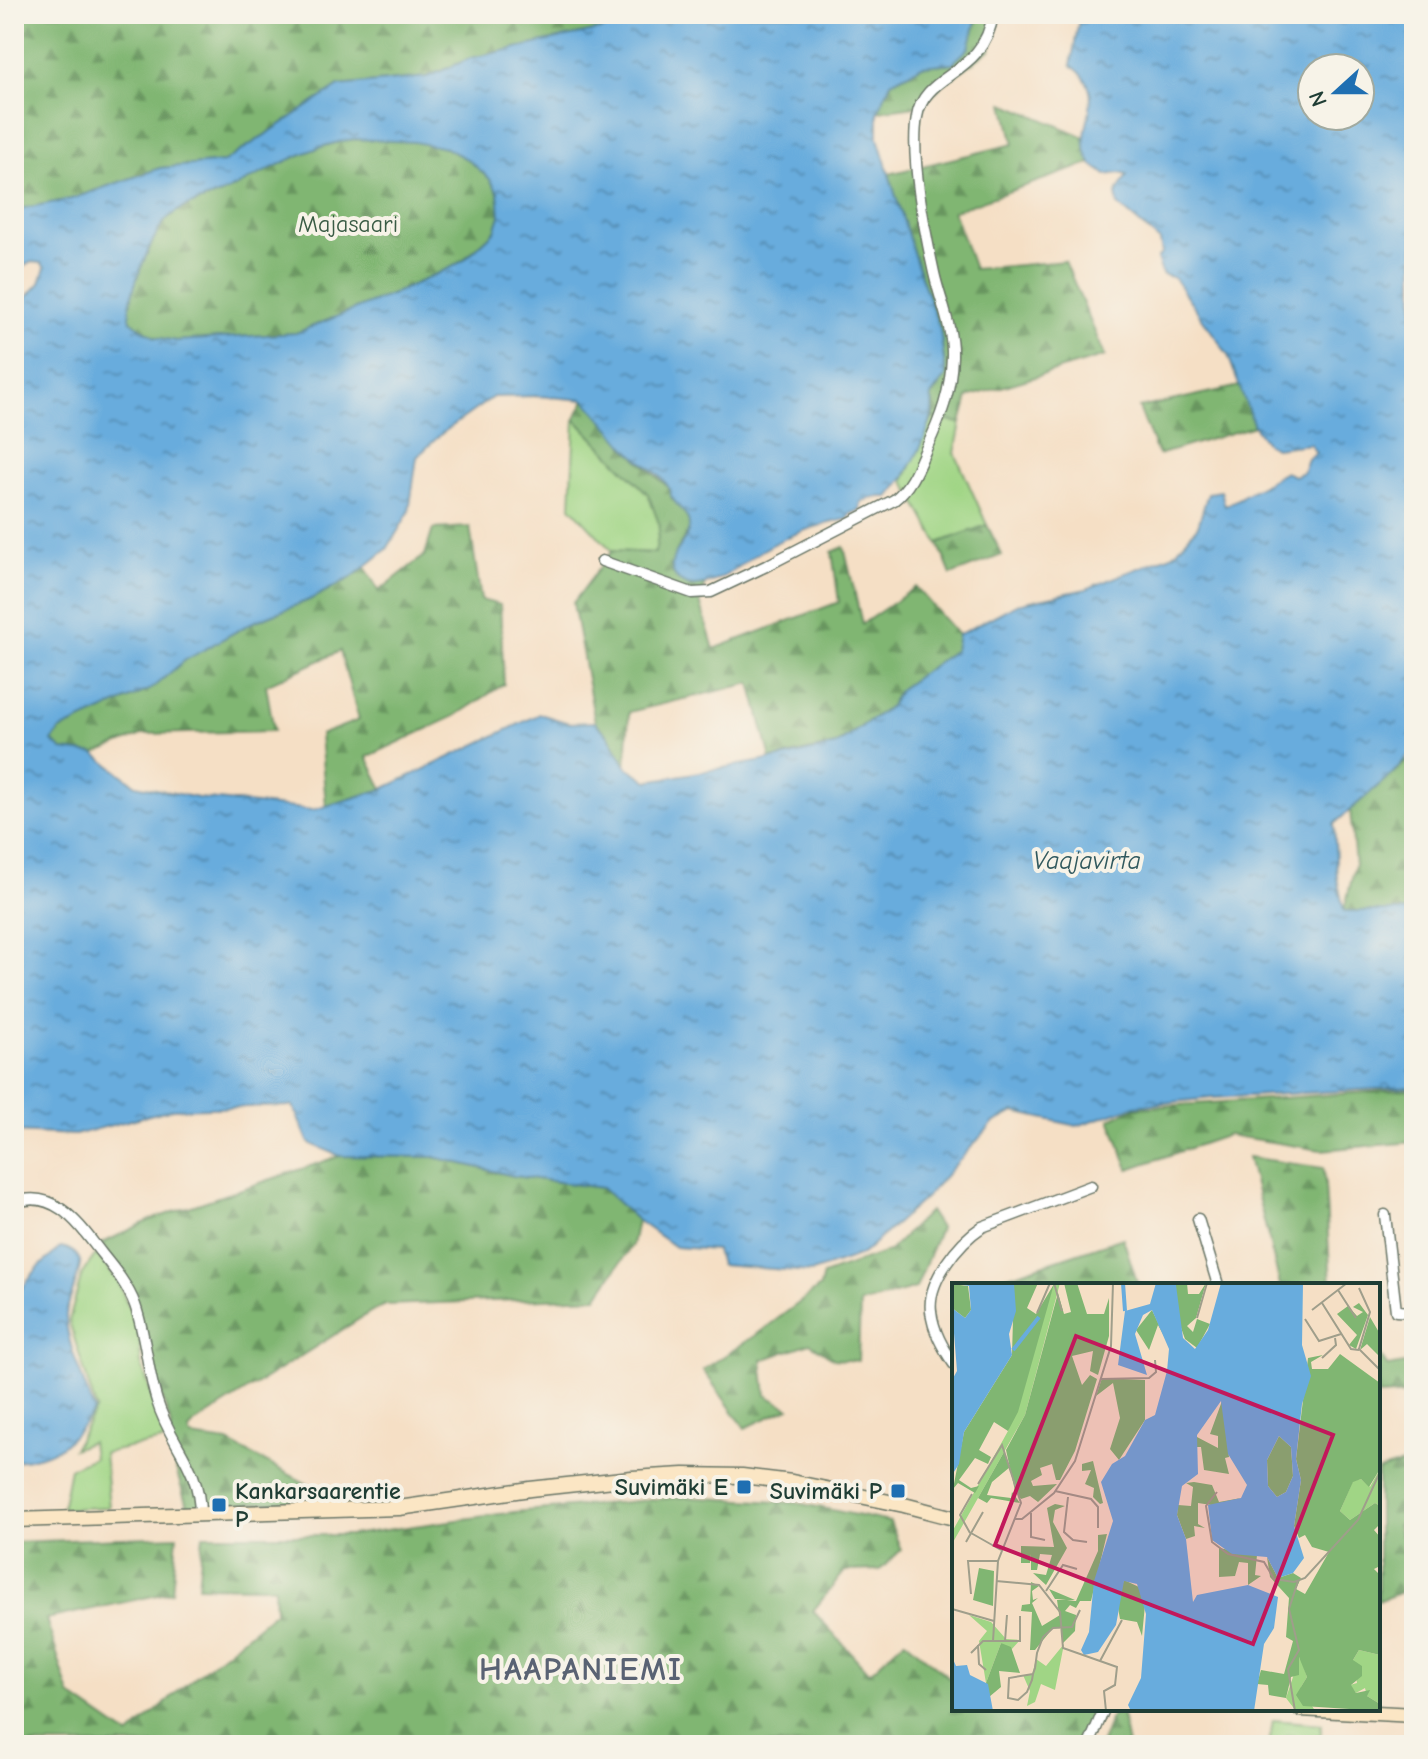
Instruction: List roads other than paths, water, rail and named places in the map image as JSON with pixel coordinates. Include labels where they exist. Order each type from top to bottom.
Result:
[{"type":"street","points":[[602,561],[692,593],[711,592],[894,500],[907,487],[943,413],[952,353],[921,203],[917,116],[921,100],[980,51],[987,39],[993,14]]},
{"type":"street","points":[[952,1361],[939,1339],[930,1309],[933,1292],[956,1250],[968,1236],[982,1227],[1091,1186]]},
{"type":"street","points":[[14,1203],[37,1199],[67,1212],[121,1278],[135,1306],[162,1415],[193,1473],[200,1515]]},
{"type":"street","points":[[1385,1215],[1396,1311],[1414,1312]]},
{"type":"street","points":[[1198,1219],[1217,1283]]},
{"type":"street","points":[[14,1520],[399,1508],[544,1487],[684,1475],[742,1476],[792,1482],[917,1507],[952,1517]]},
{"type":"street","points":[[1089,1745],[1103,1711]]},
{"type":"street","points":[[1338,1711],[1414,1715]]},
{"type":"water","name":"Vaajavirta","points":[[641,14],[978,14],[969,48],[953,63],[922,66],[891,82],[878,111],[878,138],[940,329],[946,376],[931,396],[931,420],[912,464],[889,497],[874,497],[861,502],[860,510],[850,514],[848,519],[804,531],[756,554],[714,582],[692,586],[680,581],[672,567],[672,561],[689,531],[687,517],[665,482],[630,451],[585,400],[537,396],[493,397],[441,434],[417,457],[409,512],[387,549],[351,578],[309,600],[251,623],[184,661],[151,689],[60,730],[52,741],[62,750],[95,754],[136,785],[198,798],[313,810],[383,789],[540,714],[569,723],[595,722],[608,735],[626,766],[648,781],[836,745],[890,706],[900,689],[955,650],[958,635],[1017,604],[1086,589],[1174,554],[1198,526],[1208,493],[1221,491],[1225,506],[1285,472],[1294,476],[1303,472],[1308,459],[1316,453],[1310,444],[1275,448],[1267,444],[1254,426],[1228,355],[1174,278],[1162,274],[1157,259],[1162,253],[1160,241],[1118,205],[1116,194],[1127,175],[1106,175],[1091,163],[1085,139],[1090,89],[1084,77],[1071,65],[1080,14],[1414,14],[1414,749],[1394,772],[1334,824],[1337,878],[1344,911],[1414,911],[1414,1087],[1212,1098],[1135,1106],[1077,1126],[1014,1112],[993,1123],[927,1196],[861,1255],[812,1272],[720,1265],[716,1250],[675,1247],[637,1220],[602,1188],[514,1176],[434,1157],[340,1156],[309,1143],[293,1106],[172,1109],[75,1135],[14,1132],[14,311],[40,283],[45,268],[41,263],[32,262],[14,271],[14,210],[71,199],[160,168],[224,162],[339,86],[427,77],[471,58],[631,23]],"holes":[[[354,139],[414,142],[446,148],[467,159],[489,178],[498,192],[500,216],[495,231],[464,260],[393,294],[296,333],[176,341],[155,337],[131,321],[132,299],[141,268],[154,238],[173,214],[320,147]]]},
{"type":"water","points":[[61,1247],[72,1251],[80,1261],[67,1309],[67,1327],[72,1351],[94,1411],[61,1446],[41,1456],[14,1461],[14,1298],[37,1269]]},
{"type":"place","name":"Suvimäki E","points":[[744,1487]]},
{"type":"place","name":"Suvimäki P","points":[[898,1491]]},
{"type":"place","name":"Kankarsaarentie P","points":[[219,1505]]},
{"type":"district","name":"HAAPANIEMI","points":[[581,1669]]},
{"type":"park label","name":"Majasaari","points":[[348,224]]}]
